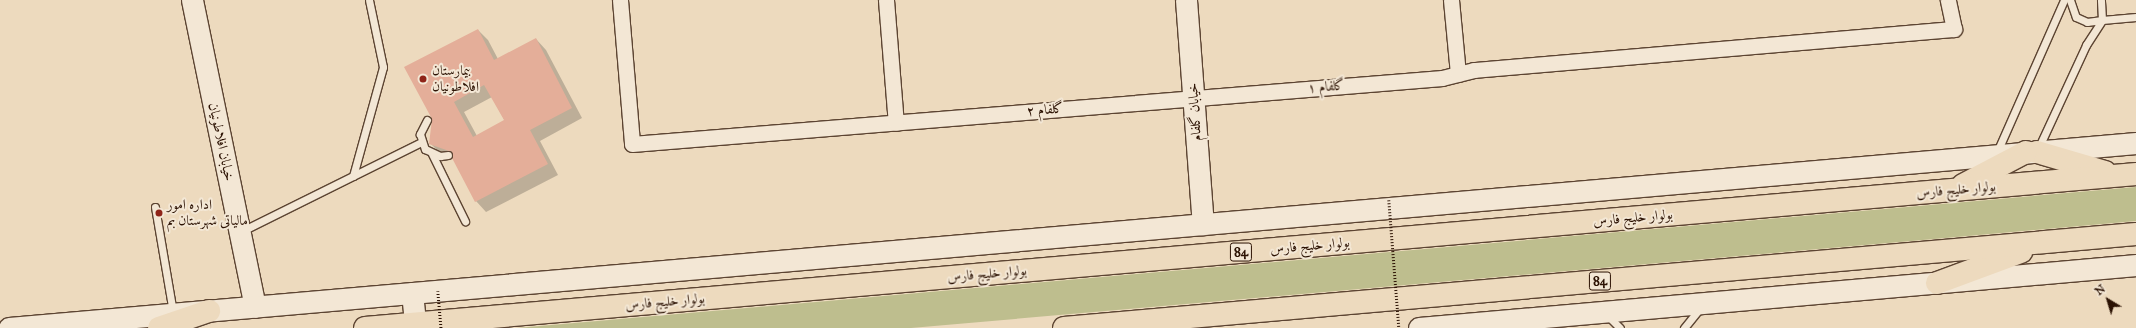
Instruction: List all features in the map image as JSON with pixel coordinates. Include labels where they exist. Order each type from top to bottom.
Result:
[{"type":"highway","points":[[1954,190],[2031,152],[2127,175]]},
{"type":"highway","name":"بولوار خلیج فارس","points":[[365,328],[2127,175]]},
{"type":"highway","name":"84","points":[[1064,328],[2136,234]]},
{"type":"highway","points":[[1938,283],[2047,242]]},
{"type":"highway","points":[[167,321],[209,311]]},
{"type":"street","name":"خیابان افلاطونیان","points":[[192,0],[255,307]]},
{"type":"street","name":"گلفام ۲","points":[[620,0],[632,144],[1194,98]]},
{"type":"street","points":[[886,0],[896,122]]},
{"type":"street","name":"خیابان گلفام","points":[[1186,0],[1204,224]]},
{"type":"street","points":[[1451,0],[1458,74]]},
{"type":"street","name":"گلفام ۱","points":[[1194,98],[1442,78],[1474,70],[1954,29],[1948,0]]},
{"type":"street","points":[[209,311],[2136,143]]},
{"type":"street","points":[[1418,328],[2136,265]]},
{"type":"street","points":[[412,293],[415,324]]},
{"type":"street","points":[[10,328],[167,321]]},
{"type":"lane","points":[[353,176],[383,68],[369,0]]},
{"type":"lane","points":[[1995,155],[2064,0]]},
{"type":"lane","points":[[2070,0],[2076,18],[2087,22],[2136,17]]},
{"type":"lane","points":[[2031,152],[2086,45],[2102,20],[2101,0]]},
{"type":"lane","points":[[427,120],[422,126],[421,142],[432,154],[465,221]]},
{"type":"lane","points":[[240,232],[421,142]]},
{"type":"lane","points":[[432,154],[448,155]]},
{"type":"lane","points":[[155,207],[167,321]]},
{"type":"lane","points":[[1688,326],[1703,303]]},
{"type":"lane","points":[[1604,312],[1620,328]]},
{"type":"path","points":[[1389,200],[1399,328]]},
{"type":"path","points":[[438,291],[441,328]]},
{"type":"green space","points":[[2136,187],[2136,221],[1934,239],[911,328],[517,328]]},
{"type":"building","points":[[478,29],[494,60],[536,38],[572,108],[530,130],[548,164],[475,202],[452,158],[452,152],[429,144],[432,119],[404,67]],"holes":[[[484,85],[504,120],[473,137],[454,102]]]},
{"type":"place","name":"بیمارستان افلاطونیان","points":[[423,79]]},
{"type":"place","name":"اداره امور مالیاتی شهرستان بم","points":[[159,213]]}]
